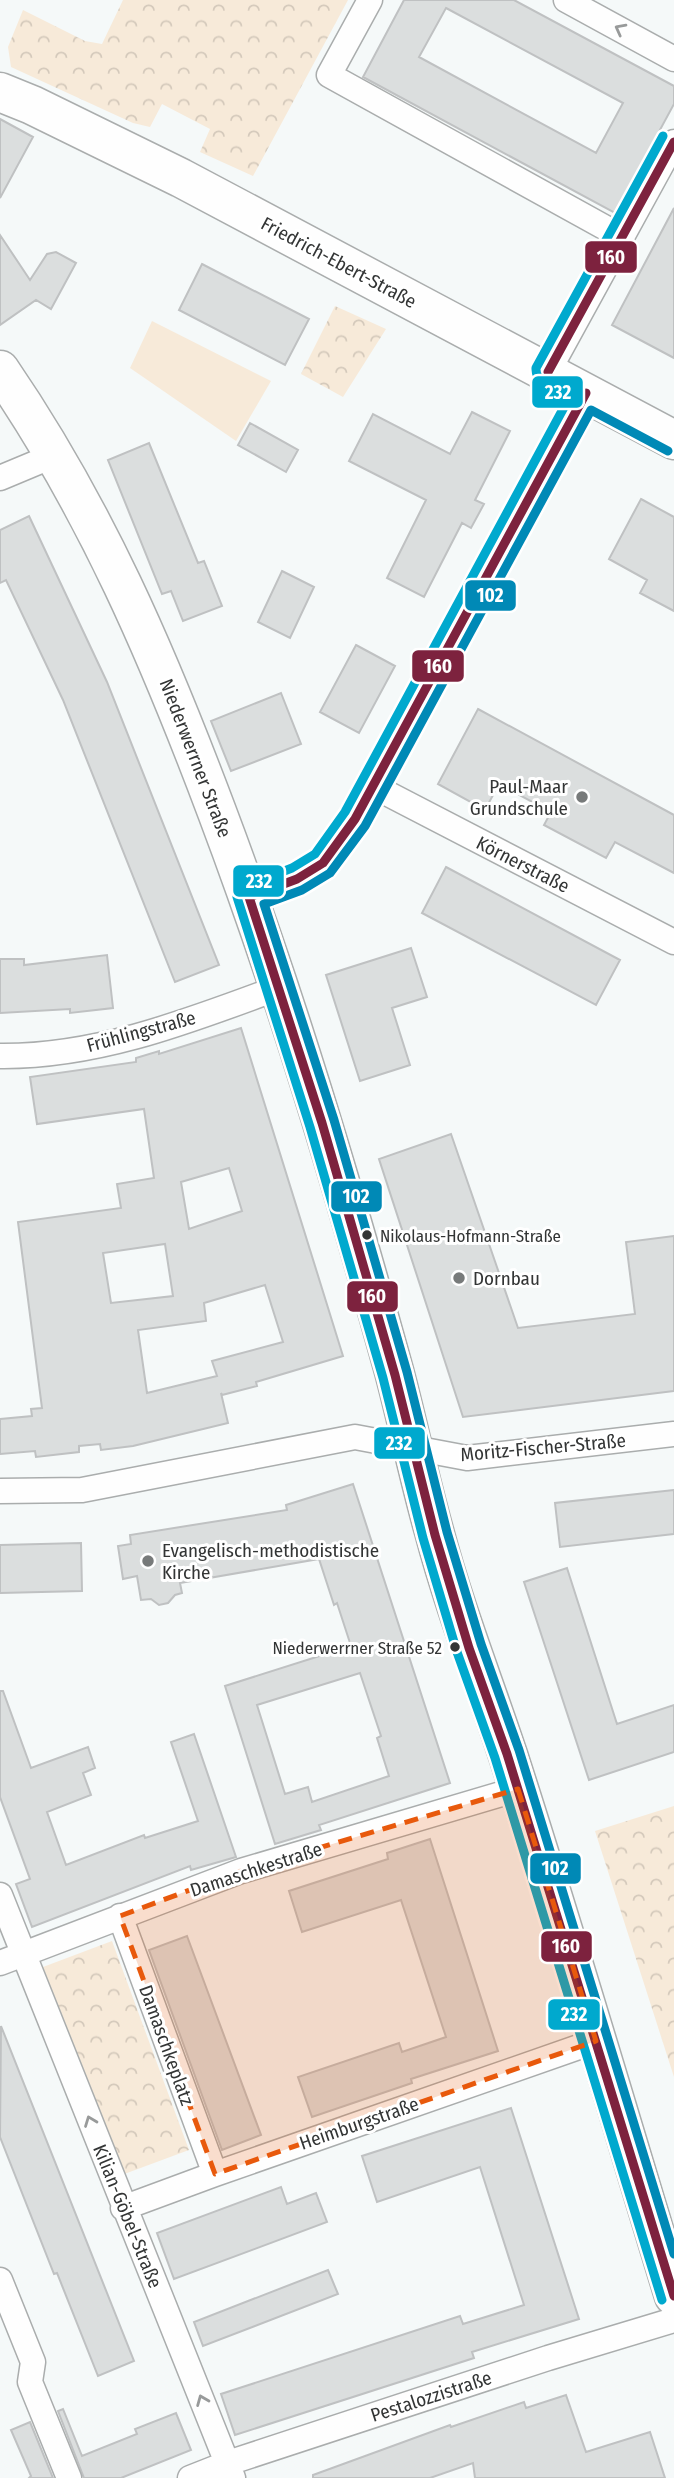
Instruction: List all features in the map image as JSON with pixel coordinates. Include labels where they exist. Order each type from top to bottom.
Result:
[{"type":"main road","name":"Friedrich-Ebert-Straße","points":[[0,92],[169,172],[674,440]]},
{"type":"main road","name":"Niederwerrner Straße","points":[[0,370],[55,455],[137,613],[178,706],[249,897],[322,1123],[388,1350],[435,1535],[469,1648],[518,1789],[674,2296]]},
{"type":"street","points":[[370,0],[329,75],[622,237]]},
{"type":"street","points":[[566,0],[674,59]]},
{"type":"street","points":[[548,372],[674,142]]},
{"type":"street","points":[[249,897],[297,879],[323,863],[355,819],[586,393]]},
{"type":"street","points":[[0,478],[55,455]]},
{"type":"street","name":"Körnerstraße","points":[[373,786],[674,942]]},
{"type":"street","name":"Frühlingstraße","points":[[0,1056],[52,1053],[123,1040],[278,988]]},
{"type":"street","name":"Moritz-Fischer-Straße","points":[[412,1448],[467,1458],[674,1434]]},
{"type":"street","points":[[0,1491],[82,1490],[355,1437],[412,1448]]},
{"type":"street","name":"Damaschkestraße","points":[[0,1963],[241,1871],[518,1789]]},
{"type":"street","name":"Kilian-Göbel-Straße","points":[[0,1895],[231,2471]]},
{"type":"street","name":"Damaschkeplatz","points":[[120,1916],[215,2174]]},
{"type":"street","name":"Heimburgstraße","points":[[124,2208],[596,2041]]},
{"type":"street","points":[[0,2280],[33,2362],[30,2382],[69,2478]]},
{"type":"street","name":"Pestalozzistraße","points":[[190,2478],[231,2471],[548,2358],[674,2320]]},
{"type":"highlighted area","points":[[518,1789],[596,2041],[215,2174],[120,1916],[241,1871]]},
{"type":"green space","points":[[123,0],[348,0],[253,176],[200,152],[210,129],[162,104],[150,127],[133,123],[11,67],[8,47],[23,10],[85,41],[102,44]]},
{"type":"green space","points":[[335,306],[386,329],[343,397],[301,374]]},
{"type":"green space","points":[[152,321],[271,381],[236,441],[130,368]]},
{"type":"green space","points":[[674,1806],[674,2077],[595,1831]]},
{"type":"green space","points":[[112,1941],[189,2150],[119,2176],[43,1967]]},
{"type":"building","points":[[404,0],[514,0],[674,86],[674,104],[615,213],[363,77]],"holes":[[[446,8],[623,103],[596,153],[419,57]]]},
{"type":"building","points":[[0,119],[33,137],[0,198]]},
{"type":"building","points":[[674,208],[674,358],[612,325]]},
{"type":"building","points":[[0,235],[30,280],[47,254],[56,252],[76,263],[51,309],[36,300],[0,325]]},
{"type":"building","points":[[202,264],[309,319],[285,365],[179,310]]},
{"type":"building","points":[[472,412],[510,431],[475,500],[484,504],[471,528],[462,523],[424,597],[387,578],[426,500],[349,461],[373,414],[450,454]]},
{"type":"building","points":[[250,423],[298,450],[286,472],[238,445]]},
{"type":"building","points":[[149,443],[198,563],[204,561],[222,606],[183,621],[171,591],[162,594],[108,460]]},
{"type":"building","points":[[641,499],[674,517],[674,611],[640,593],[647,580],[609,559]]},
{"type":"building","points":[[29,516],[107,682],[219,965],[175,982],[63,700],[6,580],[0,583],[0,530]]},
{"type":"building","points":[[282,571],[314,587],[290,638],[258,622]]},
{"type":"building","points":[[356,645],[395,666],[359,733],[320,712]]},
{"type":"building","points":[[281,693],[301,744],[231,771],[211,721]]},
{"type":"building","name":"Paul-Maar Grundschule","points":[[478,709],[674,815],[674,873],[615,842],[606,858],[544,825],[551,812],[499,784],[485,810],[438,784]]},
{"type":"building","points":[[446,867],[620,960],[596,1005],[422,913]]},
{"type":"building","points":[[411,948],[427,997],[392,1008],[410,1065],[360,1081],[326,975]]},
{"type":"building","points":[[107,955],[113,1008],[70,1013],[70,1009],[0,1013],[0,959],[24,959],[24,965]]},
{"type":"building","points":[[241,1028],[343,1356],[256,1382],[257,1386],[222,1395],[221,1393],[228,1423],[133,1446],[101,1450],[100,1444],[79,1446],[79,1452],[36,1457],[35,1451],[0,1454],[0,1419],[32,1416],[31,1409],[42,1408],[18,1222],[121,1208],[117,1184],[154,1178],[144,1109],[37,1124],[30,1077],[136,1062],[136,1058],[159,1051],[159,1054]],"holes":[[[229,1168],[242,1211],[189,1229],[181,1182]],[[165,1244],[173,1296],[111,1303],[103,1253]],[[265,1285],[283,1342],[212,1361],[217,1376],[147,1393],[138,1330],[206,1321],[204,1303]]]},
{"type":"building","name":"Dornbau","points":[[451,1134],[518,1328],[635,1314],[626,1242],[674,1236],[674,1391],[463,1417],[379,1159]]},
{"type":"building","points":[[353,1484],[450,1783],[319,1825],[321,1830],[275,1844],[225,1686],[351,1646],[319,1559],[180,1583],[182,1593],[175,1595],[168,1603],[159,1605],[151,1599],[141,1600],[137,1576],[123,1579],[118,1546],[131,1544],[130,1535],[287,1510],[286,1505]],"holes":[[[360,1673],[381,1736],[377,1738],[389,1776],[312,1802],[308,1787],[285,1794],[257,1705]]]},
{"type":"building","points":[[674,1490],[674,1534],[560,1547],[555,1503]]},
{"type":"building","points":[[81,1543],[82,1591],[0,1593],[0,1545]]},
{"type":"building","points":[[567,1568],[617,1724],[674,1705],[674,1752],[589,1780],[524,1582]]},
{"type":"building","points":[[0,1691],[3,1691],[31,1768],[88,1747],[95,1768],[83,1773],[91,1795],[47,1812],[66,1865],[144,1835],[145,1838],[198,1821],[171,1742],[194,1734],[236,1857],[191,1870],[190,1866],[32,1927],[16,1884],[30,1879],[0,1797]]},
{"type":"building","points":[[430,1839],[498,2051],[411,2079],[412,2083],[312,2117],[298,2077],[399,2043],[402,2052],[446,2037],[401,1900],[302,1932],[289,1891],[388,1859],[387,1853]]},
{"type":"building","points":[[187,1936],[261,2135],[222,2150],[149,1950]]},
{"type":"building","points":[[1,2026],[134,2361],[98,2376],[0,2137]]},
{"type":"building","points":[[511,2108],[579,2319],[472,2352],[474,2358],[235,2435],[221,2394],[460,2316],[463,2324],[524,2305],[480,2167],[377,2202],[362,2156]]},
{"type":"building","points":[[281,2187],[287,2204],[316,2193],[327,2222],[174,2279],[157,2233]]},
{"type":"building","points":[[328,2270],[338,2294],[203,2346],[194,2322]]},
{"type":"building","points":[[566,2395],[586,2452],[650,2432],[665,2478],[475,2478],[473,2463],[430,2478],[313,2478],[313,2475],[450,2425],[451,2427],[524,2402],[526,2408]]},
{"type":"building","points":[[63,2409],[82,2456],[137,2434],[135,2429],[176,2413],[191,2450],[121,2478],[84,2478],[58,2411]]},
{"type":"building","points":[[30,2422],[53,2478],[29,2478],[31,2476],[11,2430]]},
{"type":"transit line","name":"232","points":[[662,2300],[495,1758],[457,1652],[423,1538],[383,1378],[310,1127],[237,897],[243,887],[292,868],[315,854],[345,812],[569,398],[543,383],[536,368],[663,136]]},
{"type":"transit line","name":"160","points":[[548,372],[674,142]]},
{"type":"transit line","name":"160","points":[[249,897],[297,879],[323,863],[355,819],[586,393]]},
{"type":"transit line","name":"102","points":[[668,451],[591,410],[365,826],[330,873],[302,890],[264,904],[334,1120],[407,1372],[447,1532],[481,1644],[519,1750],[674,2254]]},
{"type":"transit line","name":"160","points":[[249,897],[322,1123],[395,1375],[435,1535],[469,1648],[507,1754],[674,2296]]},
{"type":"place","name":"Paul-Maar Grundschule","points":[[582,797]]},
{"type":"place","name":"Nikolaus-Hofmann-Straße","points":[[367,1235]]},
{"type":"place","name":"Dornbau","points":[[459,1278]]},
{"type":"place","name":"Evangelisch-methodistische Kirche","points":[[148,1561]]},
{"type":"place","name":"Niederwerrner Straße 52","points":[[455,1647]]}]
